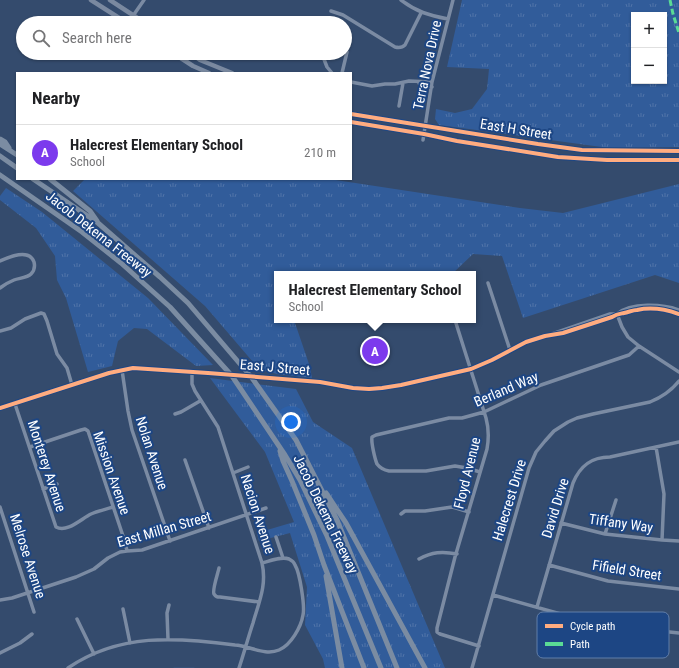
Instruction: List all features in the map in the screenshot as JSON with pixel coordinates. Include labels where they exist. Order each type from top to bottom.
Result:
[{"type":"highway","points":[[0,139],[5,142],[15,153]]},
{"type":"highway","points":[[0,144],[15,153]]},
{"type":"highway","points":[[0,156],[16,167]]},
{"type":"highway","name":"Jacob Dekema Freeway","points":[[0,175],[82,232],[121,263],[170,308],[232,376],[300,480],[327,536],[380,666]]},
{"type":"highway","name":"Jacob Dekema Freeway","points":[[34,180],[98,223],[160,276],[188,303],[252,378],[296,440],[337,520],[397,667]]},
{"type":"highway","points":[[51,180],[90,211],[98,223]]},
{"type":"highway","points":[[278,445],[283,461],[314,535],[364,668]]},
{"type":"highway","points":[[312,471],[346,524],[425,668]]},
{"type":"highway","points":[[324,565],[342,668]]},
{"type":"main road","points":[[91,0],[117,16]]},
{"type":"main road","points":[[110,0],[133,15]]},
{"type":"main road","points":[[184,60],[207,72]]},
{"type":"main road","points":[[200,60],[230,72]]},
{"type":"main road","name":"East H Street","points":[[352,114],[582,150],[679,151]]},
{"type":"main road","name":"East H Street","points":[[352,122],[558,157],[607,160],[679,159]]},
{"type":"street","points":[[133,15],[144,0]]},
{"type":"street","points":[[401,0],[409,7],[421,13],[448,19]]},
{"type":"street","name":"Terra Nova Drive","points":[[423,140],[432,82],[453,0]]},
{"type":"street","points":[[331,11],[345,16]]},
{"type":"street","points":[[352,21],[399,48],[405,45],[421,13]]},
{"type":"street","points":[[324,60],[327,67],[331,72]]},
{"type":"street","points":[[342,72],[345,60]]},
{"type":"street","points":[[352,82],[372,86],[414,81],[432,82]]},
{"type":"street","points":[[414,81],[432,87]]},
{"type":"street","points":[[399,106],[403,83]]},
{"type":"street","points":[[679,151],[679,159]]},
{"type":"street","points":[[0,261],[10,257],[25,255],[30,257],[34,265],[33,271],[29,276],[14,279],[0,288]]},
{"type":"street","points":[[488,283],[510,350]]},
{"type":"street","name":"East J Street","points":[[617,314],[630,308],[650,305],[663,305],[679,310]]},
{"type":"street","name":"East J Street","points":[[0,408],[109,372],[139,368],[320,382],[353,388],[382,388],[401,385],[471,368],[522,344],[610,314],[623,314],[652,308],[667,310],[679,314]]},
{"type":"street","points":[[0,331],[11,328],[25,319],[41,313],[44,314],[57,354],[67,368],[72,385]]},
{"type":"street","points":[[617,314],[628,337],[679,372]]},
{"type":"street","name":"Floyd Avenue","points":[[456,323],[489,428],[489,439],[437,624],[437,632],[479,646]]},
{"type":"street","name":"Berland Way","points":[[480,472],[455,466],[426,470],[384,470],[377,464],[372,437],[376,434],[449,418],[462,418],[484,412],[542,385],[629,355],[639,346]]},
{"type":"street","name":"Nolan Avenue","points":[[122,370],[132,430],[170,541]]},
{"type":"street","name":"Nacion Avenue","points":[[192,372],[194,391],[218,428],[264,570],[264,584],[239,668]]},
{"type":"street","name":"Halecrest Drive","points":[[472,668],[529,468],[536,452],[554,431],[568,422],[577,418],[650,402],[669,392],[679,381]]},
{"type":"street","points":[[175,414],[200,401]]},
{"type":"street","name":"Monterey Avenue","points":[[15,404],[56,527],[63,529],[90,514],[113,507]]},
{"type":"street","name":"Mission Avenue","points":[[30,447],[81,430],[85,429],[88,431],[127,551]]},
{"type":"street","name":"David Drive","points":[[537,607],[572,483],[582,467],[590,461],[599,458],[679,442]]},
{"type":"street","points":[[656,447],[664,494],[662,540]]},
{"type":"street","points":[[185,460],[209,528]]},
{"type":"street","points":[[233,473],[248,467]]},
{"type":"street","points":[[44,489],[57,484]]},
{"type":"street","points":[[605,534],[616,500]]},
{"type":"street","name":"Melrose Avenue","points":[[0,507],[34,612]]},
{"type":"street","name":"East Millan Street","points":[[0,600],[9,599],[86,574],[108,558],[120,552],[142,550],[266,508]]},
{"type":"street","points":[[401,514],[405,511],[425,511],[452,508],[469,512]]},
{"type":"street","name":"Tiffany Way","points":[[561,523],[605,534],[679,541]]},
{"type":"street","points":[[276,537],[283,558]]},
{"type":"street","points":[[419,560],[427,555],[441,552],[457,554]]},
{"type":"street","points":[[68,668],[78,661],[94,654],[120,645],[144,640],[199,640],[238,645],[265,652],[283,648],[291,639],[301,622],[303,604],[300,580],[295,563],[290,560],[283,558],[262,563]]},
{"type":"street","name":"Fifield Street","points":[[549,565],[608,581],[679,589]]},
{"type":"street","points":[[219,568],[214,588],[214,595],[217,597],[259,602]]},
{"type":"street","points":[[493,595],[555,612]]},
{"type":"street","points":[[168,639],[167,612],[169,605]]},
{"type":"street","points":[[123,609],[130,643]]},
{"type":"street","points":[[77,619],[94,654]]},
{"type":"street","points":[[669,632],[679,633]]},
{"type":"street","points":[[0,652],[20,643],[32,634]]},
{"type":"green space","points":[[462,0],[679,0],[679,147],[609,148],[439,125],[435,119],[436,109],[455,113],[472,109],[487,89],[489,69],[447,67]]},
{"type":"green space","points":[[84,180],[336,180],[520,208],[563,213],[679,184],[679,283],[655,275],[523,318],[502,256],[473,254],[455,271],[274,271],[274,323],[295,323],[310,367],[312,378],[277,374],[259,369],[205,306],[73,191]]},
{"type":"green space","points":[[6,188],[42,212],[148,298],[213,365],[196,366],[147,329],[134,328],[118,341],[112,366],[88,372],[66,298],[57,280],[55,256],[36,228],[0,200],[0,196]]},
{"type":"green space","points":[[210,378],[296,389],[313,422],[352,448],[445,668],[325,668],[323,659],[305,625],[307,587],[290,533],[259,541],[257,533],[294,522],[265,452]]},
{"type":"waterway","points":[[174,668],[194,668]]},
{"type":"marked path","points":[[670,0],[679,33]]},
{"type":"cycle path","points":[[352,114],[582,150],[679,151]]},
{"type":"cycle path","points":[[352,122],[558,157],[607,160],[679,160]]},
{"type":"cycle path","points":[[0,408],[109,373],[133,368],[320,382],[353,388],[382,388],[471,369],[526,342],[545,336],[563,333],[615,315],[635,310],[653,309],[679,314]]},
{"type":"place","name":"Halecrest Elementary School","points":[[375,351]]}]
